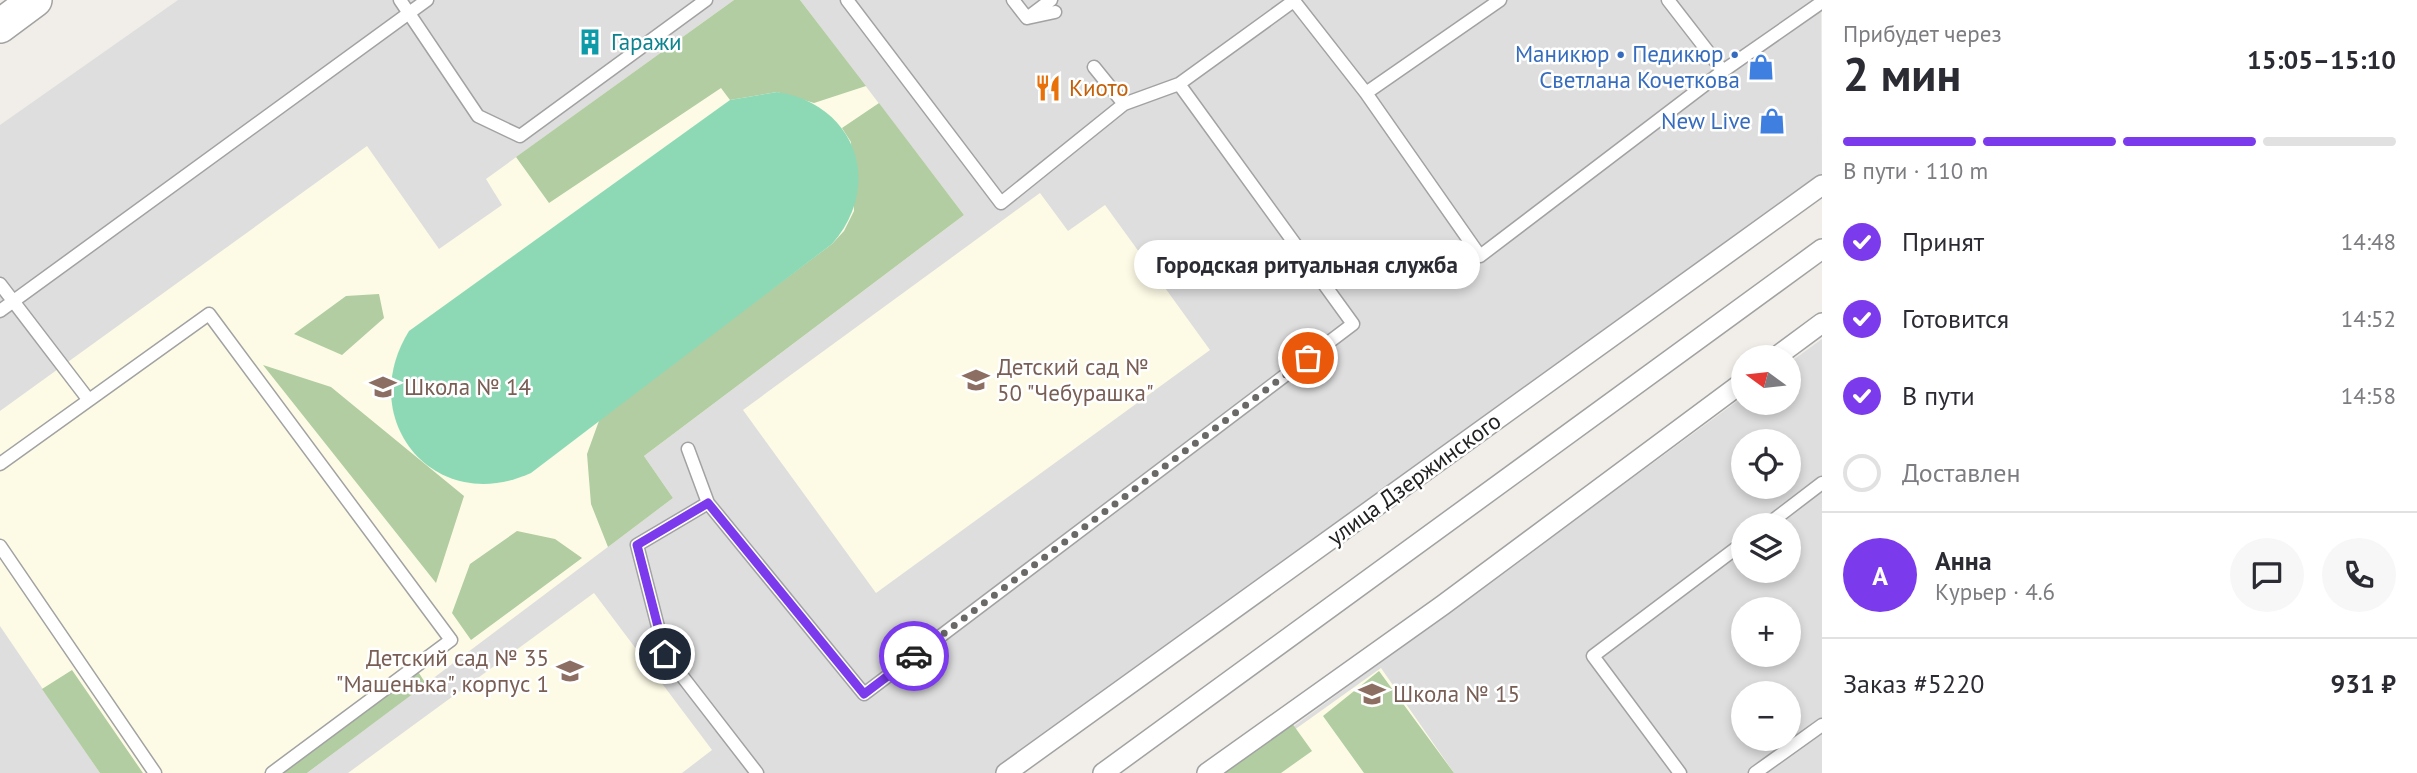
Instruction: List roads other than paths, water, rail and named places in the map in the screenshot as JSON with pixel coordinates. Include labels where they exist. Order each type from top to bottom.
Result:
[{"type":"street","points":[[0,26],[35,0]]},
{"type":"street","name":"улица Дзержинского","points":[[1006,773],[1822,185]]},
{"type":"street","points":[[1103,773],[1822,249]]},
{"type":"street","points":[[1792,345],[1822,323]]},
{"type":"street","points":[[1207,773],[1443,605],[1731,391]]},
{"type":"lane","points":[[400,0],[478,116],[520,136],[706,0]]},
{"type":"lane","points":[[0,311],[427,0]]},
{"type":"lane","points":[[847,0],[1000,203],[1124,104],[1180,84],[1295,1],[1366,93],[1480,256],[1723,71],[1822,2]]},
{"type":"lane","points":[[1013,0],[1027,18],[1053,6]]},
{"type":"lane","points":[[1366,93],[1500,0]]},
{"type":"lane","points":[[1668,0],[1723,71]]},
{"type":"lane","points":[[1094,67],[1124,104]]},
{"type":"lane","points":[[688,449],[708,503],[864,694],[1353,324],[1180,84]]},
{"type":"lane","points":[[0,284],[88,399]]},
{"type":"lane","points":[[0,464],[209,314],[451,640],[272,773]]},
{"type":"lane","points":[[1783,513],[1822,483]]},
{"type":"lane","points":[[708,503],[637,545],[665,654],[757,773]]},
{"type":"lane","points":[[0,546],[155,773]]},
{"type":"lane","points":[[1680,773],[1593,656],[1731,552]]},
{"type":"lane","points":[[1755,773],[1822,725]]},
{"type":"place","name":"Гаражи","points":[[590,42]]},
{"type":"place","name":"Маникюр • Педикюр • Светлана Кочеткова","points":[[1761,67]]},
{"type":"place","name":"Киото","points":[[1048,88]]},
{"type":"place","name":"New Live","points":[[1772,121]]},
{"type":"place","name":"Городская ритуальная служба","points":[[1308,358]]},
{"type":"place","name":"Детский сад № 50 \"Чебурашка\"","points":[[976,380]]},
{"type":"place","name":"Школа № 14","points":[[383,387]]},
{"type":"place","name":"Детский сад № 35 \"Машенька\", корпус 1","points":[[570,671]]},
{"type":"place","name":"Школа № 15","points":[[1372,694]]}]
